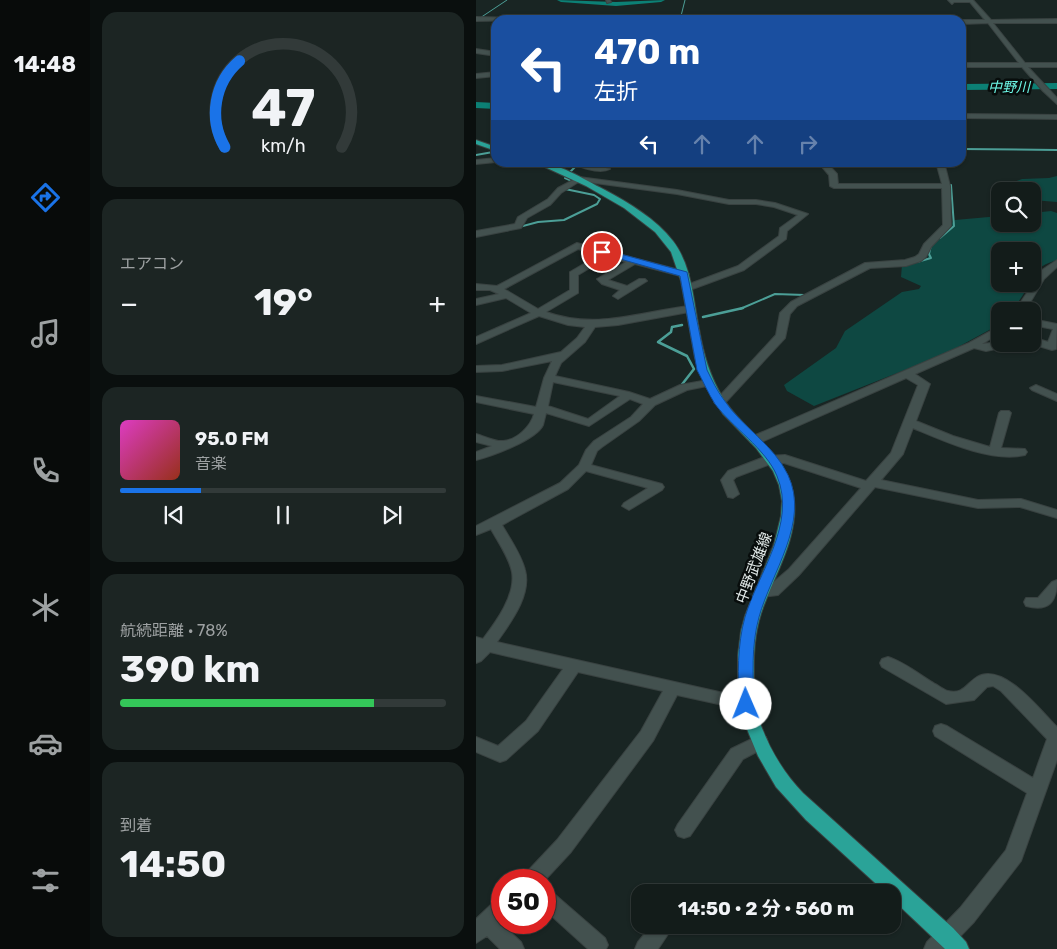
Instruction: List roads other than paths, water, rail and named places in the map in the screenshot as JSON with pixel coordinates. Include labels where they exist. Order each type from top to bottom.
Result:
[{"type":"main road","points":[[476,142],[491,147]]},
{"type":"main road","name":"中野武雄線","points":[[549,167],[579,179],[637,214],[655,227],[669,242],[677,256],[685,281],[702,370],[708,383],[720,402],[771,459],[782,476],[788,500],[785,531],[752,617],[745,652],[746,704],[760,742],[782,782],[814,816],[946,944]]},
{"type":"street","points":[[952,3],[950,1],[970,0],[991,22],[1041,87],[1057,102]]},
{"type":"street","points":[[476,19],[491,19]]},
{"type":"street","points":[[966,22],[1057,21]]},
{"type":"street","points":[[487,52],[491,51]]},
{"type":"street","points":[[476,52],[491,53]]},
{"type":"street","points":[[966,65],[1057,65]]},
{"type":"street","points":[[476,76],[491,74]]},
{"type":"street","points":[[966,116],[1057,117]]},
{"type":"street","points":[[476,166],[487,161]]},
{"type":"street","points":[[476,162],[491,161]]},
{"type":"street","points":[[591,167],[606,169]]},
{"type":"street","points":[[826,167],[833,174],[834,186],[946,186]]},
{"type":"street","points":[[720,402],[780,336],[785,313],[794,304],[866,266],[906,263],[923,255],[927,246],[947,226],[946,186],[941,167]]},
{"type":"street","points":[[476,234],[518,226],[521,219],[530,212],[553,199],[557,192],[579,179],[678,192],[729,202],[756,202],[775,205],[804,214],[783,230],[783,237],[741,268],[685,281],[633,261],[576,246],[503,292],[476,302]]},
{"type":"street","points":[[518,207],[530,212]]},
{"type":"street","points":[[476,341],[539,313],[575,291],[573,274],[607,254]]},
{"type":"street","points":[[628,290],[605,282],[602,279],[633,261]]},
{"type":"street","points":[[1028,302],[1044,272],[1048,267],[1057,264]]},
{"type":"street","points":[[618,296],[642,281]]},
{"type":"street","points":[[476,287],[492,286],[539,313],[558,319],[592,324],[627,322],[672,310],[689,309]]},
{"type":"street","points":[[476,456],[527,434],[537,425],[549,378],[556,362],[580,340],[592,324]]},
{"type":"street","points":[[1041,325],[1057,329],[1052,347],[1041,343]]},
{"type":"street","points":[[754,440],[909,375],[974,346],[991,335]]},
{"type":"street","points":[[974,346],[991,347]]},
{"type":"street","points":[[476,368],[502,368],[563,354]]},
{"type":"street","points":[[762,592],[773,591],[794,572],[897,454],[924,384],[909,375]]},
{"type":"street","points":[[549,378],[629,395],[651,403]]},
{"type":"street","points":[[476,531],[494,524],[564,486],[584,467],[592,450],[598,444],[635,419],[651,403],[684,387],[708,383]]},
{"type":"street","points":[[1036,388],[1057,398]]},
{"type":"street","points":[[476,399],[531,411],[550,408],[588,423],[629,395]]},
{"type":"street","points":[[995,450],[1005,413]]},
{"type":"street","points":[[909,422],[965,444],[1010,454],[1021,452]]},
{"type":"street","points":[[476,438],[504,445]]},
{"type":"street","points":[[733,494],[727,480],[732,474],[771,459],[785,459],[869,484],[978,504],[1021,503],[1057,514]]},
{"type":"street","points":[[584,467],[658,487],[629,506]]},
{"type":"street","points":[[494,524],[520,574],[517,591],[508,613],[480,649],[574,665],[746,704]]},
{"type":"street","points":[[1031,602],[1042,603],[1057,585]]},
{"type":"street","points":[[888,663],[946,698],[968,696],[983,680],[995,680],[1007,687],[1056,736],[1014,855],[946,944]]},
{"type":"street","points":[[476,744],[500,755],[532,726],[574,665]]},
{"type":"street","points":[[542,869],[564,846],[647,736],[673,687]]},
{"type":"street","points":[[941,730],[1037,790]]},
{"type":"street","points":[[684,830],[738,754],[760,742]]},
{"type":"street","points":[[556,908],[598,944]]},
{"type":"street","points":[[491,918],[481,928],[514,949]]},
{"type":"street","points":[[644,949],[656,934]]},
{"type":"waterway","points":[[480,18],[507,0]]},
{"type":"waterway","points":[[561,0],[616,4],[661,0]]},
{"type":"waterway","points":[[681,15],[685,0]]},
{"type":"waterway","name":"中野川","points":[[966,87],[1057,86]]},
{"type":"waterway","name":"中野川","points":[[476,105],[491,106]]},
{"type":"waterway","points":[[966,149],[1057,150]]},
{"type":"waterway","points":[[476,155],[491,152]]},
{"type":"waterway","points":[[571,171],[575,167]]},
{"type":"waterway","points":[[565,178],[572,181],[569,183]]},
{"type":"waterway","points":[[940,238],[954,226],[951,185]]},
{"type":"waterway","points":[[504,231],[538,222],[564,220],[597,204],[600,199],[594,195],[565,189]]},
{"type":"waterway","points":[[917,262],[931,258],[929,254],[931,245]]},
{"type":"waterway","points":[[742,308],[775,294],[805,295]]},
{"type":"waterway","points":[[703,317],[742,308]]},
{"type":"waterway","points":[[680,387],[694,369],[687,356],[658,342],[671,332],[672,327],[682,325]]}]
